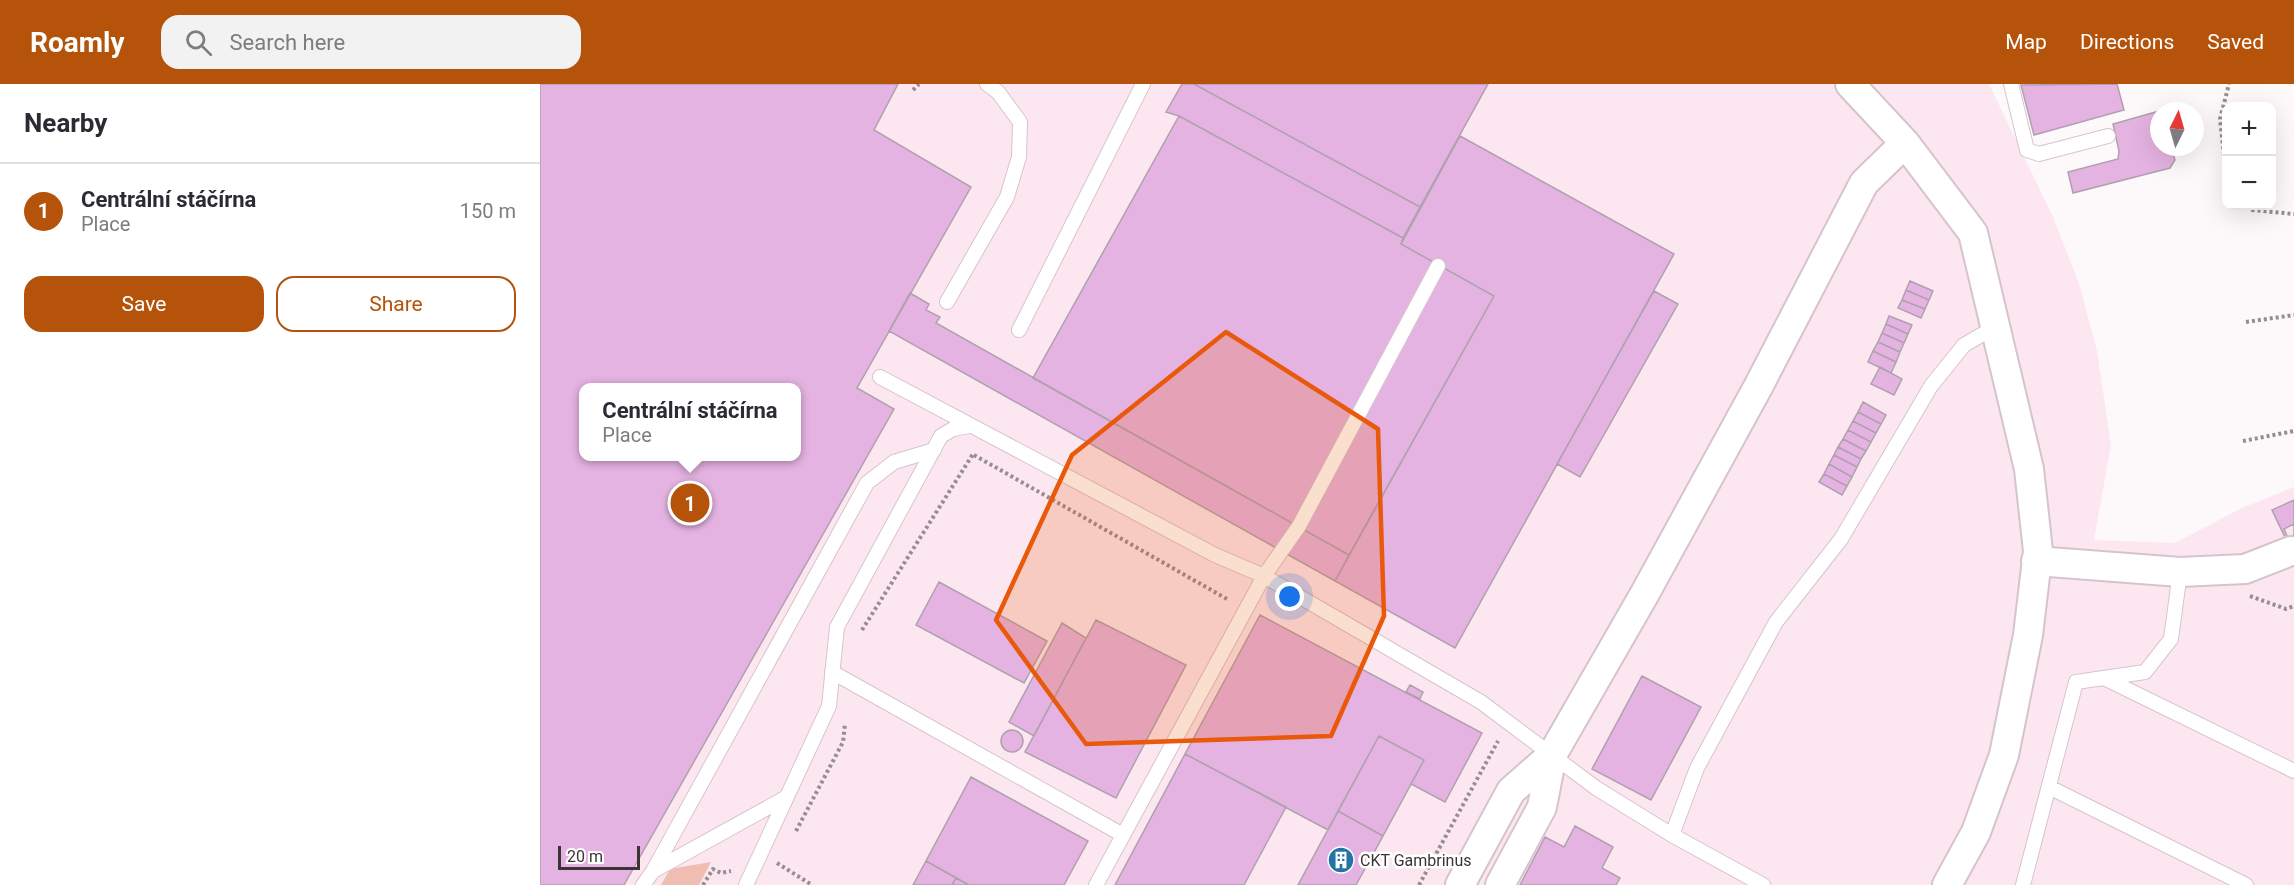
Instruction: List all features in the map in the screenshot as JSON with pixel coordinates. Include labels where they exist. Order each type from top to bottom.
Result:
[{"type":"street","points":[[1850,84],[1938,183],[1973,233],[2029,469],[2038,550],[2028,634],[2004,755],[1976,832],[1947,885]]},
{"type":"street","points":[[1460,885],[1511,791],[1552,755],[1644,596],[1752,398],[1864,183],[1905,144]]},
{"type":"street","points":[[2036,561],[2180,572],[2245,569],[2291,551]]},
{"type":"street","points":[[1500,885],[1542,807],[1552,755]]},
{"type":"lane","points":[[946,302],[1007,196],[1019,157],[1020,122],[998,92],[987,84]]},
{"type":"lane","points":[[1019,330],[1143,84]]},
{"type":"lane","points":[[2011,84],[2027,150],[2038,154],[2108,136]]},
{"type":"lane","points":[[1096,885],[1248,604],[1264,576],[1299,526],[1438,266]]},
{"type":"lane","points":[[1672,835],[1697,768],[1776,622],[1841,539],[1931,386],[1964,345],[1995,327]]},
{"type":"lane","points":[[880,377],[1215,555],[1264,576],[1481,702],[1596,788],[1672,835],[1763,885]]},
{"type":"lane","points":[[746,885],[829,706],[837,627],[941,436],[953,429],[969,426]]},
{"type":"lane","points":[[643,885],[653,871],[867,483],[894,462],[934,450]]},
{"type":"lane","points":[[2023,885],[2076,682],[2145,672],[2172,639],[2180,572]]},
{"type":"lane","points":[[832,672],[1123,835]]},
{"type":"lane","points":[[2104,678],[2294,771]]},
{"type":"lane","points":[[2049,787],[2246,885]]},
{"type":"lane","points":[[653,871],[787,797]]},
{"type":"path","points":[[913,90],[919,84]]},
{"type":"path","points":[[2224,156],[2220,119],[2229,84]]},
{"type":"path","points":[[2252,210],[2294,214]]},
{"type":"path","points":[[2246,322],[2294,315]]},
{"type":"path","points":[[2243,441],[2294,431]]},
{"type":"path","points":[[974,455],[1223,599],[1248,604]]},
{"type":"path","points":[[2244,594],[2286,609],[2294,606]]},
{"type":"path","points":[[1419,885],[1499,739],[1492,731]]},
{"type":"path","points":[[779,864],[812,885]]},
{"type":"highlighted area","points":[[1226,332],[1378,429],[1384,616],[1331,736],[1086,744],[996,620],[1072,455]]},
{"type":"shaded area","points":[[540,84],[1989,84],[2053,217],[2079,283],[2097,351],[2111,445],[2094,540],[2175,543],[2242,508],[2294,487],[2294,885],[540,885]]},
{"type":"shaded area","points":[[711,862],[699,885],[661,885],[670,869]]},
{"type":"building","points":[[540,84],[898,84],[874,130],[971,187],[857,388],[894,409],[624,885],[540,885]]},
{"type":"building","points":[[1182,84],[1194,84],[1420,207],[1403,238],[1179,116],[1166,112]]},
{"type":"building","points":[[1194,84],[1488,84],[1420,207]]},
{"type":"building","points":[[2117,84],[2124,110],[2034,135],[2021,85]]},
{"type":"building","points":[[2150,114],[2150,156],[2174,156],[2175,160],[2170,168],[2073,193],[2068,172],[2118,159],[2119,151],[2113,124]]},
{"type":"building","points":[[1179,116],[1403,238],[1401,244],[1494,296],[1349,555],[1033,378]]},
{"type":"building","points":[[1460,136],[1674,254],[1455,648],[1335,581],[1494,296],[1401,244]]},
{"type":"building","points":[[1910,281],[1933,291],[1929,300],[1906,290]]},
{"type":"building","points":[[1906,290],[1929,300],[1925,309],[1902,300]]},
{"type":"building","points":[[1654,291],[1678,304],[1580,477],[1557,464]]},
{"type":"building","points":[[910,293],[929,304],[926,310],[940,317],[936,323],[1349,555],[1335,581],[889,331]]},
{"type":"building","points":[[1902,300],[1925,309],[1921,318],[1898,308]]},
{"type":"building","points":[[1889,316],[1912,325],[1908,334],[1886,324]]},
{"type":"building","points":[[1886,324],[1908,334],[1904,343],[1882,333]]},
{"type":"building","points":[[1882,333],[1904,343],[1900,352],[1878,342]]},
{"type":"building","points":[[1878,342],[1900,352],[1896,362],[1873,351]]},
{"type":"building","points":[[1873,351],[1896,362],[1891,373],[1868,362]]},
{"type":"building","points":[[1880,367],[1902,379],[1894,395],[1871,384]]},
{"type":"building","points":[[1863,402],[1886,415],[1881,424],[1858,412]]},
{"type":"building","points":[[1858,412],[1881,424],[1876,433],[1853,421]]},
{"type":"building","points":[[1853,421],[1876,433],[1871,442],[1848,430]]},
{"type":"building","points":[[1848,430],[1871,442],[1866,451],[1843,439]]},
{"type":"building","points":[[1843,439],[1866,451],[1861,459],[1838,447]]},
{"type":"building","points":[[1838,447],[1861,459],[1857,467],[1834,455]]},
{"type":"building","points":[[1834,455],[1857,467],[1852,477],[1829,464]]},
{"type":"building","points":[[1829,464],[1852,477],[1847,486],[1824,474]]},
{"type":"building","points":[[1824,474],[1847,486],[1842,495],[1819,482]]},
{"type":"building","points":[[2294,500],[2294,556],[2272,510]]},
{"type":"building","points":[[2294,524],[2294,535],[2288,538],[2284,529]]},
{"type":"building","points":[[939,582],[1047,641],[1024,683],[916,625]]},
{"type":"building","points":[[1260,615],[1482,733],[1445,802],[1411,784],[1424,760],[1379,736],[1328,830],[1185,754]]},
{"type":"building","points":[[1096,620],[1186,665],[1116,798],[1025,752]]},
{"type":"building","points":[[1062,623],[1086,638],[1034,736],[1009,722]]},
{"type":"building","points":[[1642,676],[1701,707],[1651,800],[1592,769]]},
{"type":"building","points":[[1410,685],[1423,692],[1420,699],[1406,692]]},
{"type":"building","points":[[1012,730],[1020,733],[1023,741],[1020,749],[1012,752],[1004,749],[1001,741],[1004,733]]},
{"type":"building","points":[[1379,736],[1424,760],[1383,836],[1338,811]]},
{"type":"building","points":[[1185,754],[1286,807],[1244,885],[1115,885]]},
{"type":"building","points":[[971,777],[1088,841],[1064,885],[969,885],[926,861]]},
{"type":"building","name":"CKT Gambrinus","points":[[1338,811],[1383,836],[1356,885],[1298,885]]},
{"type":"building","points":[[1575,826],[1613,847],[1602,868],[1620,878],[1616,885],[1520,885],[1545,837],[1564,847]]},
{"type":"building","points":[[926,861],[956,878],[952,885],[913,885]]},
{"type":"building","points":[[956,878],[969,885],[952,885]]},
{"type":"place","name":"Centrální stáčírna","points":[[690,503]]},
{"type":"place","name":"CKT Gambrinus","points":[[1341,860]]}]
